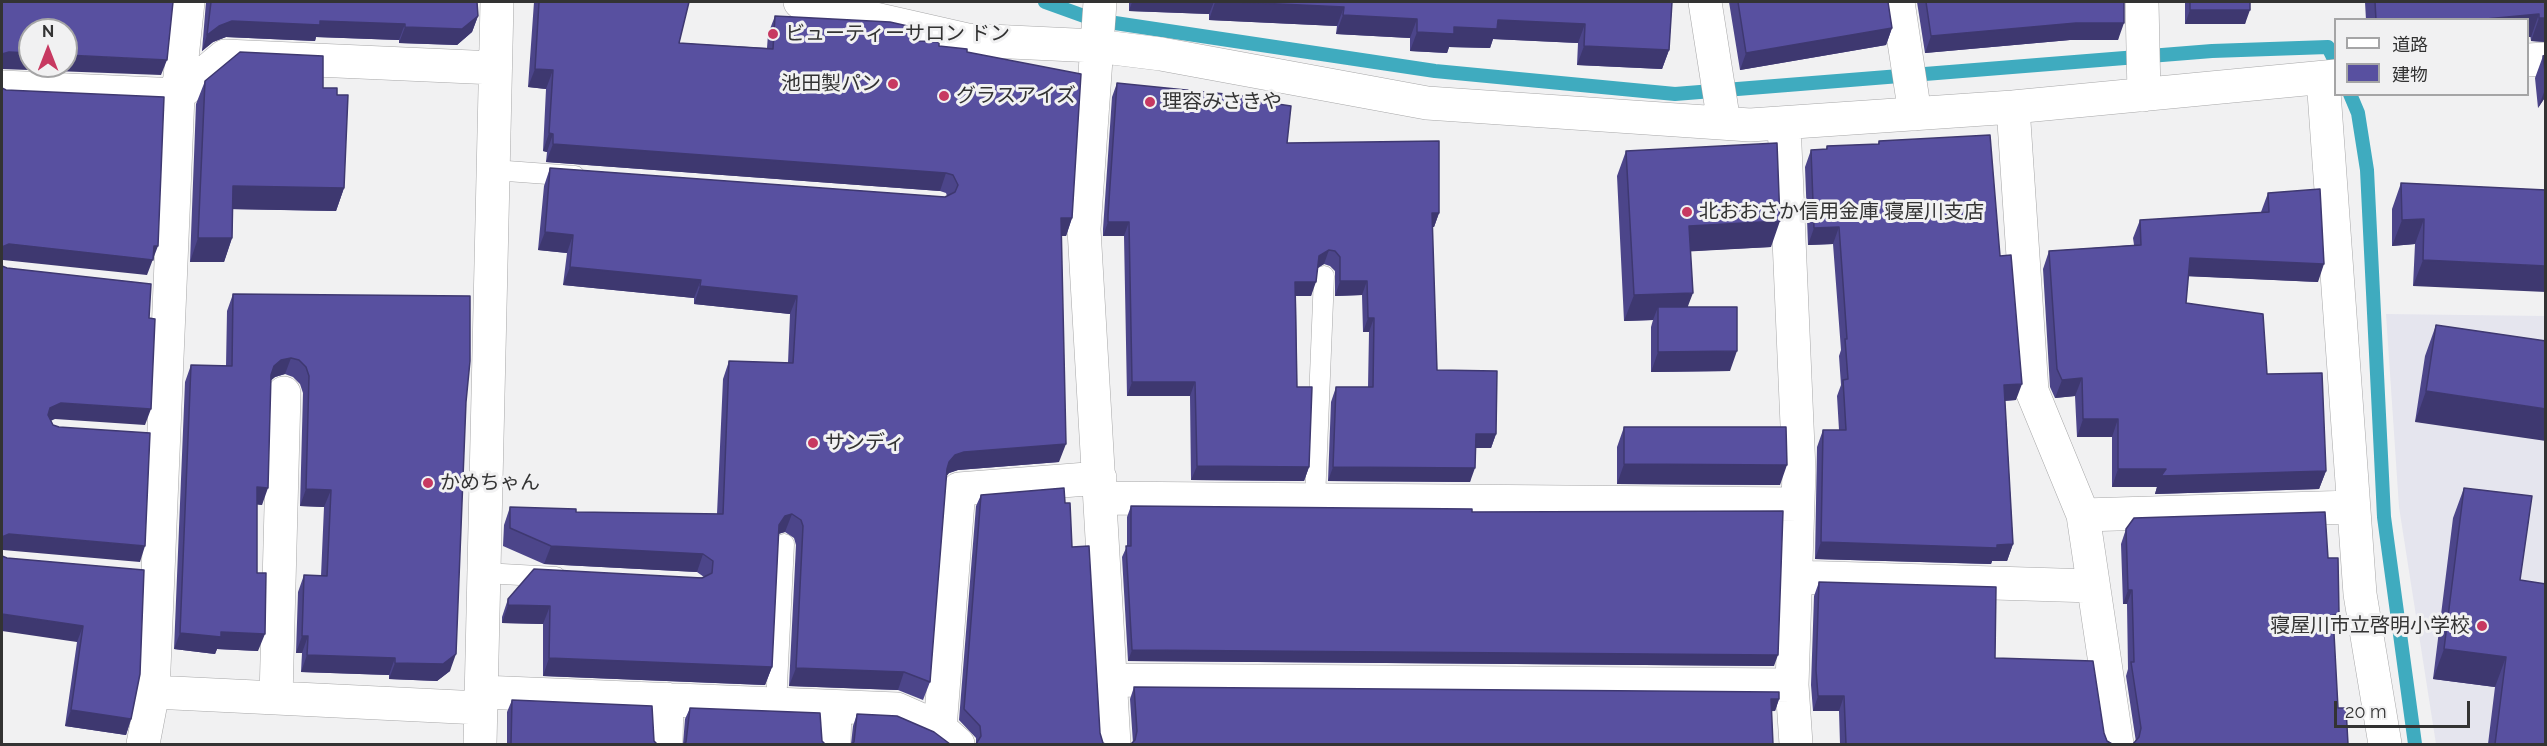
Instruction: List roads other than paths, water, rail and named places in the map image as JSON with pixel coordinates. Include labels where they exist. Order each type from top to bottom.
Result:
[{"type":"street","points":[[143,744],[153,692],[147,575],[158,289],[188,2]]},
{"type":"street","points":[[480,744],[497,2]]},
{"type":"street","points":[[800,2],[968,40],[1098,23],[1161,54],[1427,104],[1720,101],[1784,123],[1913,103],[2013,107],[2144,85],[2330,77],[2353,507],[2360,594],[2385,744]]},
{"type":"street","points":[[1705,2],[1720,101]]},
{"type":"street","points":[[1898,2],[1913,103]]},
{"type":"street","points":[[2142,2],[2144,85]]},
{"type":"street","points":[[1098,23],[1084,229],[1114,744]]},
{"type":"street","points":[[2,87],[178,95],[225,56],[495,68]]},
{"type":"street","points":[[2529,60],[2546,59]]},
{"type":"street","points":[[2013,107],[2032,391],[2083,515],[2116,744]]},
{"type":"street","points":[[1784,123],[1799,471],[1792,686],[1796,744]]},
{"type":"street","points":[[276,698],[284,393]]},
{"type":"street","points":[[153,692],[276,698],[667,699],[897,709],[949,736],[959,489],[1100,488],[1315,500],[1798,504]]},
{"type":"street","points":[[2083,515],[2353,507]]},
{"type":"street","points":[[1795,577],[2093,586]]},
{"type":"street","points":[[1112,680],[1792,686]]},
{"type":"street","points":[[666,744],[667,699]]},
{"type":"street","points":[[834,744],[835,707]]},
{"type":"lane","points":[[493,170],[599,178]]},
{"type":"lane","points":[[1315,500],[1324,276]]},
{"type":"lane","points":[[776,705],[784,544]]},
{"type":"lane","points":[[484,573],[578,578]]},
{"type":"waterway","points":[[1045,2],[1095,20],[1435,71],[1675,94],[2212,51],[2328,47],[2334,59]]},
{"type":"waterway","points":[[2351,96],[2358,113],[2367,170],[2384,517],[2415,744]]},
{"type":"place","name":"ビューティーサロン ドン","points":[[773,34]]},
{"type":"place","name":"池田製パン","points":[[893,84]]},
{"type":"place","name":"グラスアイズ","points":[[944,96]]},
{"type":"place","name":"理容みさきや","points":[[1150,102]]},
{"type":"place","name":"北おおさか信用金庫 寝屋川支店","points":[[1687,212]]},
{"type":"place","name":"サンディ","points":[[813,443]]},
{"type":"place","name":"かめちゃん","points":[[428,483]]},
{"type":"place","name":"寝屋川市立啓明小学校","points":[[2482,626]]}]
